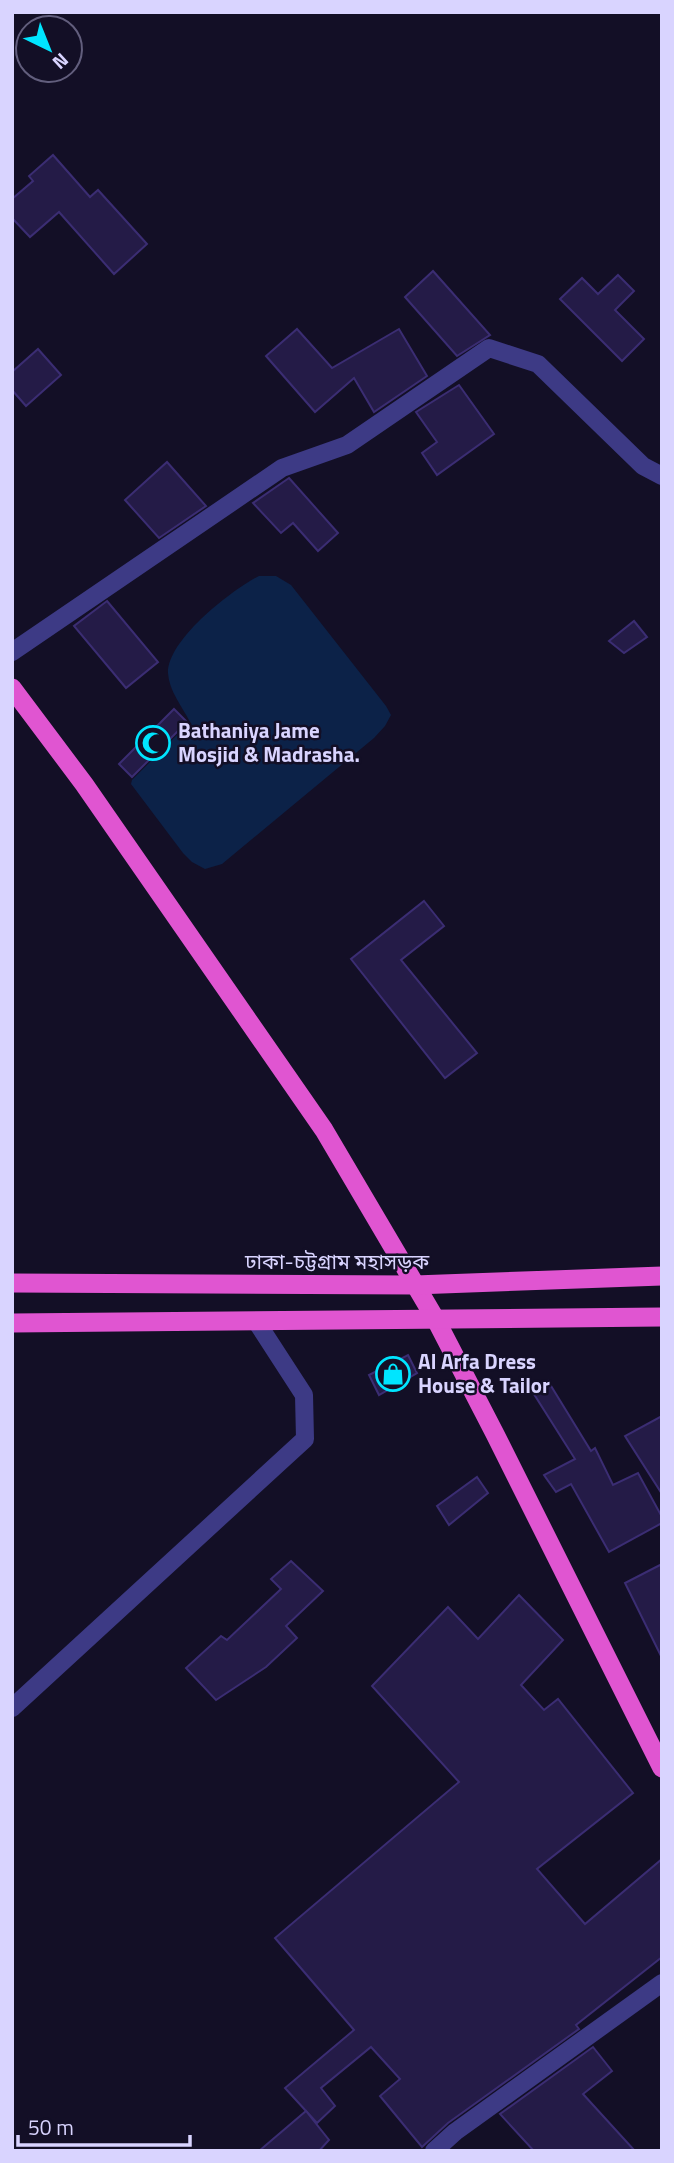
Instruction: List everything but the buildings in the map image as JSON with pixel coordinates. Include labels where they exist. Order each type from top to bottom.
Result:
[{"type":"highway","points":[[12,688],[84,784],[324,1130],[436,1320],[662,1769]]},
{"type":"highway","name":"ঢাকা-চট্টগ্রাম মহাসড়ক","points":[[12,1283],[415,1285],[662,1276]]},
{"type":"highway","points":[[12,1323],[662,1317]]},
{"type":"street","points":[[12,652],[282,468],[347,445],[489,348],[538,364],[643,466],[662,476]]},
{"type":"street","points":[[12,1708],[304,1439],[304,1395],[256,1321]]},
{"type":"street","points":[[434,2151],[455,2132],[662,1983]]},
{"type":"water","points":[[259,576],[276,576],[291,585],[391,715],[374,738],[222,864],[205,869],[183,853],[131,784],[190,722],[169,680],[171,660],[178,645],[218,604]]},
{"type":"place","name":"Bathaniya Jame Mosjid & Madrasha.","points":[[153,743]]},
{"type":"place","name":"Al Arfa Dress House & Tailor","points":[[393,1374]]}]
